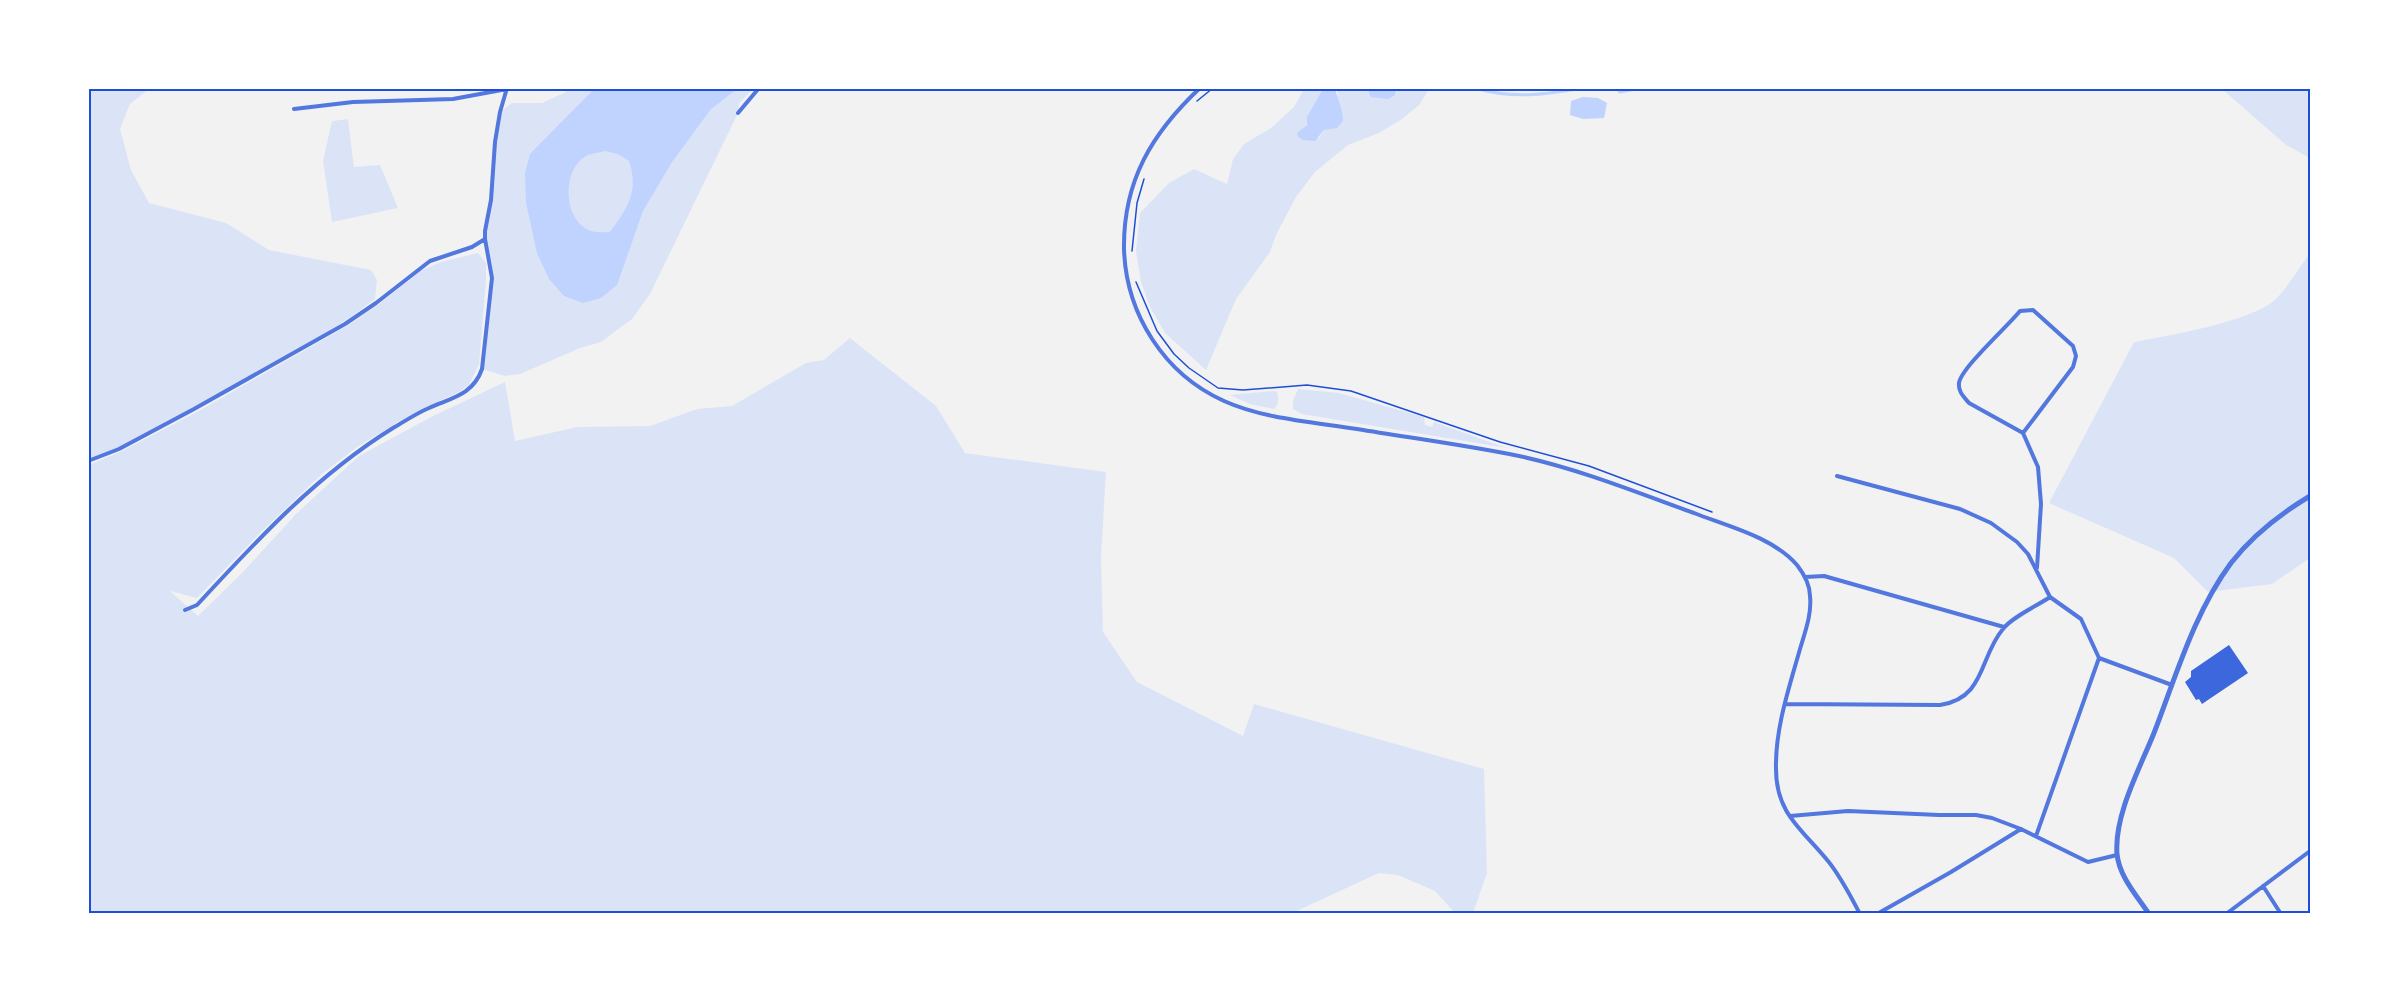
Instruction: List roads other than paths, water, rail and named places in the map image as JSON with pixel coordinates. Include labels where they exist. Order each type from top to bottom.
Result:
[{"type":"street","points":[[738,113],[759,88]]},
{"type":"street","points":[[1200,88],[1174,113],[1155,137],[1143,160],[1130,196],[1125,258],[1134,304],[1149,336],[1173,366],[1205,391],[1224,401],[1271,415],[1550,463],[1735,528],[1780,551],[1796,563],[1805,577],[1811,597],[1810,612],[1785,704],[1776,768],[1780,802],[1789,816],[1830,863],[1845,884],[1860,914]]},
{"type":"street","points":[[185,610],[197,605],[301,497],[359,450],[411,417],[466,392],[472,387],[482,369],[492,278],[485,239],[491,200],[495,142],[507,89],[428,101],[353,102],[294,109]]},
{"type":"street","points":[[88,461],[119,449],[345,324],[430,261],[472,247],[485,239]]},
{"type":"street","points":[[2023,433],[2073,367],[2076,356],[2073,346],[2033,309],[2020,311],[1962,373],[1959,387],[1962,396],[1969,403],[2023,433],[2038,467],[2042,504],[2037,568]]},
{"type":"street","points":[[1837,476],[1960,509],[1992,523],[2017,542],[2028,554],[2050,597],[2081,619],[2099,658],[2036,836]]},
{"type":"street","points":[[2149,914],[2121,869],[2117,855],[2120,819],[2204,609],[2230,564],[2254,537],[2274,520],[2310,496]]},
{"type":"street","points":[[1805,577],[1824,576],[2004,627]]},
{"type":"street","points":[[1785,704],[1947,704],[1968,694],[1977,682],[2004,627],[2050,597]]},
{"type":"street","points":[[2099,658],[2172,685]]},
{"type":"street","points":[[1789,816],[1848,811],[1976,815],[1992,818],[2021,829],[2088,862],[2117,855]]},
{"type":"street","points":[[1877,914],[2021,829]]},
{"type":"street","points":[[2226,914],[2310,851]]},
{"type":"street","points":[[2263,886],[2282,914]]},
{"type":"water","points":[[595,88],[737,89],[711,109],[672,162],[643,211],[617,285],[601,298],[583,303],[564,296],[549,279],[537,253],[526,203],[525,173],[530,154]],"holes":[[[605,151],[618,154],[629,161],[632,172],[630,199],[610,232],[591,231],[581,225],[575,217],[570,206],[569,183],[578,163],[588,155]]]},
{"type":"water","points":[[1323,89],[1335,89],[1343,121],[1337,128],[1324,130],[1315,141],[1303,140],[1298,137],[1297,133],[1307,125],[1307,117]]},
{"type":"water","points":[[1367,89],[1396,89],[1395,95],[1388,99],[1371,97]]},
{"type":"water","points":[[1583,97],[1598,98],[1607,103],[1604,118],[1583,119],[1570,115],[1571,101]]},
{"type":"waterway","points":[[1475,88],[1515,95],[1582,88]]},
{"type":"waterway","points":[[1616,88],[1620,92],[1641,88]]}]
